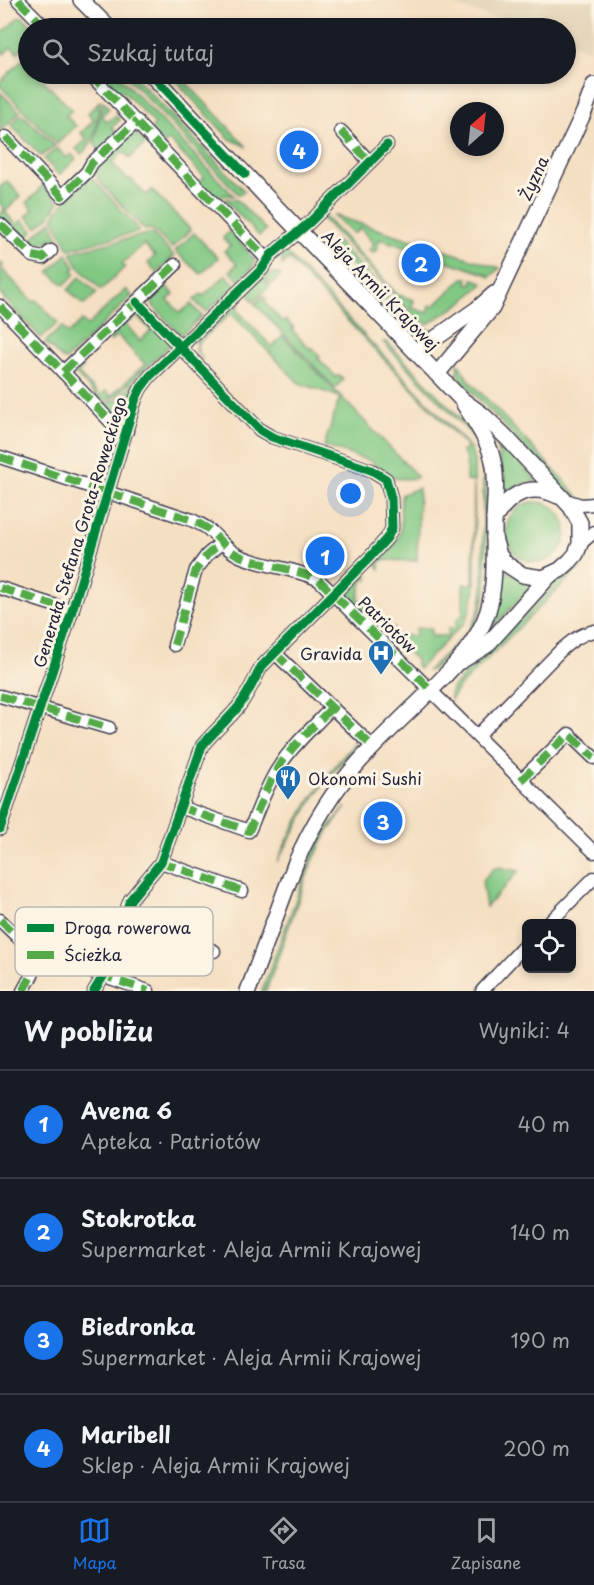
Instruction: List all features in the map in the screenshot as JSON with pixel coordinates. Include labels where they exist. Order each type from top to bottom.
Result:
[{"type":"street","points":[[18,0],[36,18]]},
{"type":"street","points":[[81,0],[99,18]]},
{"type":"street","points":[[100,84],[268,260]]},
{"type":"street","name":"Aleja Armii Krajowej","points":[[160,84],[461,399],[499,429],[562,498]]},
{"type":"street","name":"Żyzna","points":[[437,374],[489,312],[589,114],[594,85]]},
{"type":"street","points":[[6,137],[62,196],[87,172],[92,163],[137,122]]},
{"type":"street","points":[[341,131],[370,162]]},
{"type":"street","name":"Generała Stefana Grota-Roweckiego","points":[[0,829],[72,611],[136,398],[144,384],[387,145]]},
{"type":"street","points":[[0,224],[33,256],[43,258],[51,251]]},
{"type":"street","points":[[63,372],[175,265]]},
{"type":"street","name":"Żyzna","points":[[416,352],[477,309],[502,286]]},
{"type":"street","points":[[127,907],[130,900],[161,862],[202,746],[238,707],[261,668],[370,557],[387,538],[392,528],[391,498],[386,479],[371,470],[266,434],[136,302]]},
{"type":"street","points":[[0,306],[114,425],[127,431]]},
{"type":"street","name":"Aleja Armii Krajowej","points":[[248,991],[305,842],[331,797],[373,747],[456,665],[480,629],[488,612],[492,589],[494,462],[482,434],[461,399]]},
{"type":"street","name":"Patriotów","points":[[0,457],[192,520],[207,528],[230,551],[263,564],[319,580],[594,852]]},
{"type":"street","points":[[494,519],[506,502],[521,492],[541,490],[581,505],[594,504]]},
{"type":"street","points":[[494,538],[499,555],[506,564],[523,575],[543,578],[560,570],[576,554],[580,544],[580,523],[571,507],[562,498]]},
{"type":"street","points":[[580,544],[594,532]]},
{"type":"street","points":[[174,645],[196,570],[207,555],[221,543]]},
{"type":"street","name":"Aleja Armii Krajowej","points":[[456,665],[487,645],[550,575]]},
{"type":"street","points":[[0,588],[72,611]]},
{"type":"street","points":[[477,736],[560,651],[572,641],[594,631]]},
{"type":"street","points":[[275,653],[373,747]]},
{"type":"street","points":[[0,696],[109,728]]},
{"type":"street","points":[[180,807],[249,831],[279,766],[288,753],[332,707]]},
{"type":"street","points":[[521,780],[569,734],[594,758]]},
{"type":"street","points":[[0,786],[12,790]]},
{"type":"street","points":[[161,862],[242,891]]},
{"type":"street","points":[[553,919],[594,878]]},
{"type":"street","points":[[0,920],[15,934]]},
{"type":"street","points":[[482,991],[522,949]]},
{"type":"street","points":[[23,991],[31,976]]},
{"type":"street","points":[[94,991],[103,976]]},
{"type":"street","points":[[107,976],[148,991]]},
{"type":"shaded area","points":[[458,0],[594,0],[590,50],[576,45],[576,18],[493,18],[456,6]]},
{"type":"green space","points":[[19,17],[24,18],[18,18],[17,53],[11,47],[4,54],[0,50],[0,35]]},
{"type":"green space","points":[[18,64],[18,84],[47,84],[72,110],[66,116],[76,126],[57,144],[0,86],[0,82]]},
{"type":"green space","points":[[107,84],[127,84],[234,196],[224,195],[217,200],[199,183],[204,177],[169,140],[164,145],[151,131],[155,124],[123,91],[118,96]]},
{"type":"green space","points":[[134,84],[142,84],[244,191],[239,195]]},
{"type":"green space","points":[[180,84],[188,84],[247,147],[230,139]]},
{"type":"green space","points":[[0,92],[20,112],[0,132]]},
{"type":"green space","points":[[100,101],[93,137],[81,154],[76,149],[87,139],[81,133],[94,120],[88,113]]},
{"type":"green space","points":[[103,101],[109,108],[102,116],[107,122],[116,115],[120,120],[112,127],[118,134],[100,151],[94,143]]},
{"type":"green space","points":[[22,114],[55,146],[41,156],[11,125]]},
{"type":"green space","points":[[132,131],[146,143],[130,158],[123,152],[112,163],[146,195],[152,190],[191,230],[172,248],[152,229],[145,230],[97,179],[99,177],[95,172],[96,166]]},
{"type":"green space","points":[[57,148],[67,158],[71,154],[76,159],[59,175],[44,159]]},
{"type":"green space","points":[[90,176],[138,228],[138,232],[69,249],[53,218],[65,201]]},
{"type":"green space","points":[[7,181],[21,196],[5,212],[17,225],[22,220],[33,231],[23,241],[0,219],[0,214],[5,209],[0,204],[0,187]]},
{"type":"green space","points":[[43,185],[59,202],[49,217],[37,227],[26,216],[33,210],[27,202]]},
{"type":"green space","points":[[224,199],[237,200],[266,230],[259,236]]},
{"type":"green space","points":[[333,215],[500,268],[490,277],[380,239],[373,253],[369,250],[374,244],[360,228],[354,234]]},
{"type":"green space","points":[[322,216],[398,295],[414,300],[412,308],[428,313],[430,305],[434,306],[463,278],[468,278],[467,283],[472,284],[473,279],[483,284],[460,304],[428,324],[417,319]]},
{"type":"green space","points":[[51,221],[59,239],[55,242],[51,239],[46,244],[42,241],[36,247],[26,244]]},
{"type":"green space","points":[[230,231],[255,260],[252,268],[239,281],[230,271],[237,264],[224,251],[230,246],[223,238]]},
{"type":"green space","points":[[152,233],[174,256],[157,273],[148,263],[155,256],[144,244],[122,264],[125,267],[101,290],[78,266],[71,252]]},
{"type":"green space","points":[[194,233],[218,258],[201,274],[175,251]]},
{"type":"green space","points":[[333,241],[337,242],[414,323],[432,331],[420,331],[409,325],[331,244]]},
{"type":"green space","points":[[285,251],[470,448],[474,461],[475,588],[464,623],[418,669],[416,660],[354,601],[353,605],[347,599],[346,593],[366,572],[368,580],[363,579],[358,599],[366,601],[365,606],[385,626],[394,627],[394,635],[415,636],[416,628],[431,628],[431,636],[448,636],[448,628],[456,628],[456,621],[463,614],[463,584],[473,584],[474,482],[466,481],[466,462],[462,452],[467,447],[289,259],[282,265]]},
{"type":"green space","points":[[67,254],[75,268],[72,270],[75,274],[64,285],[49,272]]},
{"type":"green space","points":[[0,262],[3,265],[1,268],[33,302],[36,300],[58,323],[41,338],[0,294]]},
{"type":"green space","points":[[275,273],[281,275],[272,284],[267,279],[265,280],[270,286],[253,302],[249,295],[255,283]]},
{"type":"green space","points":[[226,275],[236,285],[206,312],[194,300],[201,294],[203,296]]},
{"type":"green space","points":[[80,277],[97,293],[84,305],[68,290]]},
{"type":"green space","points":[[166,286],[174,294],[168,300],[180,313],[191,304],[202,316],[183,334],[179,333],[153,306],[152,300]]},
{"type":"green space","points":[[126,289],[132,296],[66,360],[62,359],[45,342],[62,327],[68,334],[82,321],[87,326]]},
{"type":"green space","points":[[263,296],[267,300],[265,303],[283,322],[286,320],[294,328],[292,330],[310,349],[312,347],[320,356],[318,358],[336,377],[339,375],[343,380],[335,388],[255,304]]},
{"type":"green space","points":[[240,305],[236,309],[272,347],[283,336],[417,478],[404,479],[386,476],[373,462],[324,446],[340,397],[299,383],[231,313],[197,344],[198,353],[195,341],[230,307]]},
{"type":"green space","points":[[137,311],[172,343],[115,397],[101,401],[72,370],[77,364],[84,367],[78,373],[100,396],[106,391],[111,396],[145,364],[117,335],[111,341],[108,336],[123,321],[140,341],[151,330],[136,316],[130,322],[126,319]]},
{"type":"green space","points":[[383,342],[387,342],[473,432],[482,447],[486,467],[486,591],[482,607],[473,629],[433,669],[427,671],[465,634],[476,617],[480,605],[483,588],[483,465],[478,444],[471,434]]},
{"type":"green space","points":[[458,363],[468,379],[578,496],[569,494],[462,381],[458,373]]},
{"type":"green space","points":[[135,383],[125,417],[117,420],[102,406],[104,403],[117,400]]},
{"type":"green space","points":[[494,438],[536,482],[519,485],[503,495],[499,456]]},
{"type":"green space","points":[[419,488],[417,561],[381,560],[380,569],[376,564],[393,546],[400,533],[402,494]]},
{"type":"green space","points":[[536,502],[557,511],[566,532],[557,553],[536,562],[515,553],[506,532],[515,511]]},
{"type":"green space","points":[[592,540],[586,558],[579,568],[458,688],[451,700],[453,687],[574,566],[585,546]]},
{"type":"green space","points":[[502,569],[534,585],[493,626],[500,597],[500,571]]},
{"type":"green space","points":[[355,743],[312,801],[277,862],[311,799]]},
{"type":"green space","points":[[346,807],[327,833],[310,867],[266,991],[262,991],[312,856],[325,831]]},
{"type":"green space","points":[[497,867],[519,871],[486,907],[482,881]]},
{"type":"marked path","points":[[18,0],[36,18]]},
{"type":"marked path","points":[[100,84],[268,260]]},
{"type":"marked path","points":[[6,137],[62,196],[87,172],[92,163],[137,121]]},
{"type":"marked path","points":[[341,131],[370,162]]},
{"type":"marked path","points":[[0,224],[33,256],[43,258],[51,251]]},
{"type":"marked path","points":[[63,372],[175,265]]},
{"type":"marked path","points":[[0,306],[112,423],[127,431]]},
{"type":"marked path","points":[[0,457],[192,520],[208,529],[240,556],[319,580],[431,690]]},
{"type":"marked path","points":[[174,645],[196,570],[207,555],[221,543]]},
{"type":"marked path","points":[[0,588],[72,611]]},
{"type":"marked path","points":[[275,653],[373,747]]},
{"type":"marked path","points":[[0,696],[109,728]]},
{"type":"marked path","points":[[180,807],[249,831],[270,782],[284,759],[332,707]]},
{"type":"marked path","points":[[521,780],[569,734],[594,758]]},
{"type":"marked path","points":[[161,862],[242,891]]},
{"type":"marked path","points":[[0,920],[15,934]]},
{"type":"marked path","points":[[23,991],[31,976]]},
{"type":"marked path","points":[[104,976],[148,991]]},
{"type":"cycle path","points":[[160,84],[245,174]]},
{"type":"cycle path","points":[[0,829],[72,611],[136,398],[141,388],[150,376],[262,269],[271,255],[310,222],[387,145]]},
{"type":"cycle path","points":[[128,907],[130,900],[161,862],[202,746],[239,706],[261,667],[370,557],[387,538],[392,528],[391,498],[386,479],[371,470],[272,437],[260,430],[137,302]]},
{"type":"cycle path","points":[[94,991],[103,976]]},
{"type":"place","name":"Maribell","points":[[299,150]]},
{"type":"place","name":"Stokrotka","points":[[421,263]]},
{"type":"place","name":"Avena 6","points":[[325,556]]},
{"type":"place","name":"Gravida","points":[[381,676]]},
{"type":"place","name":"Okonomi Sushi","points":[[288,801]]},
{"type":"place","name":"Biedronka","points":[[383,821]]}]
